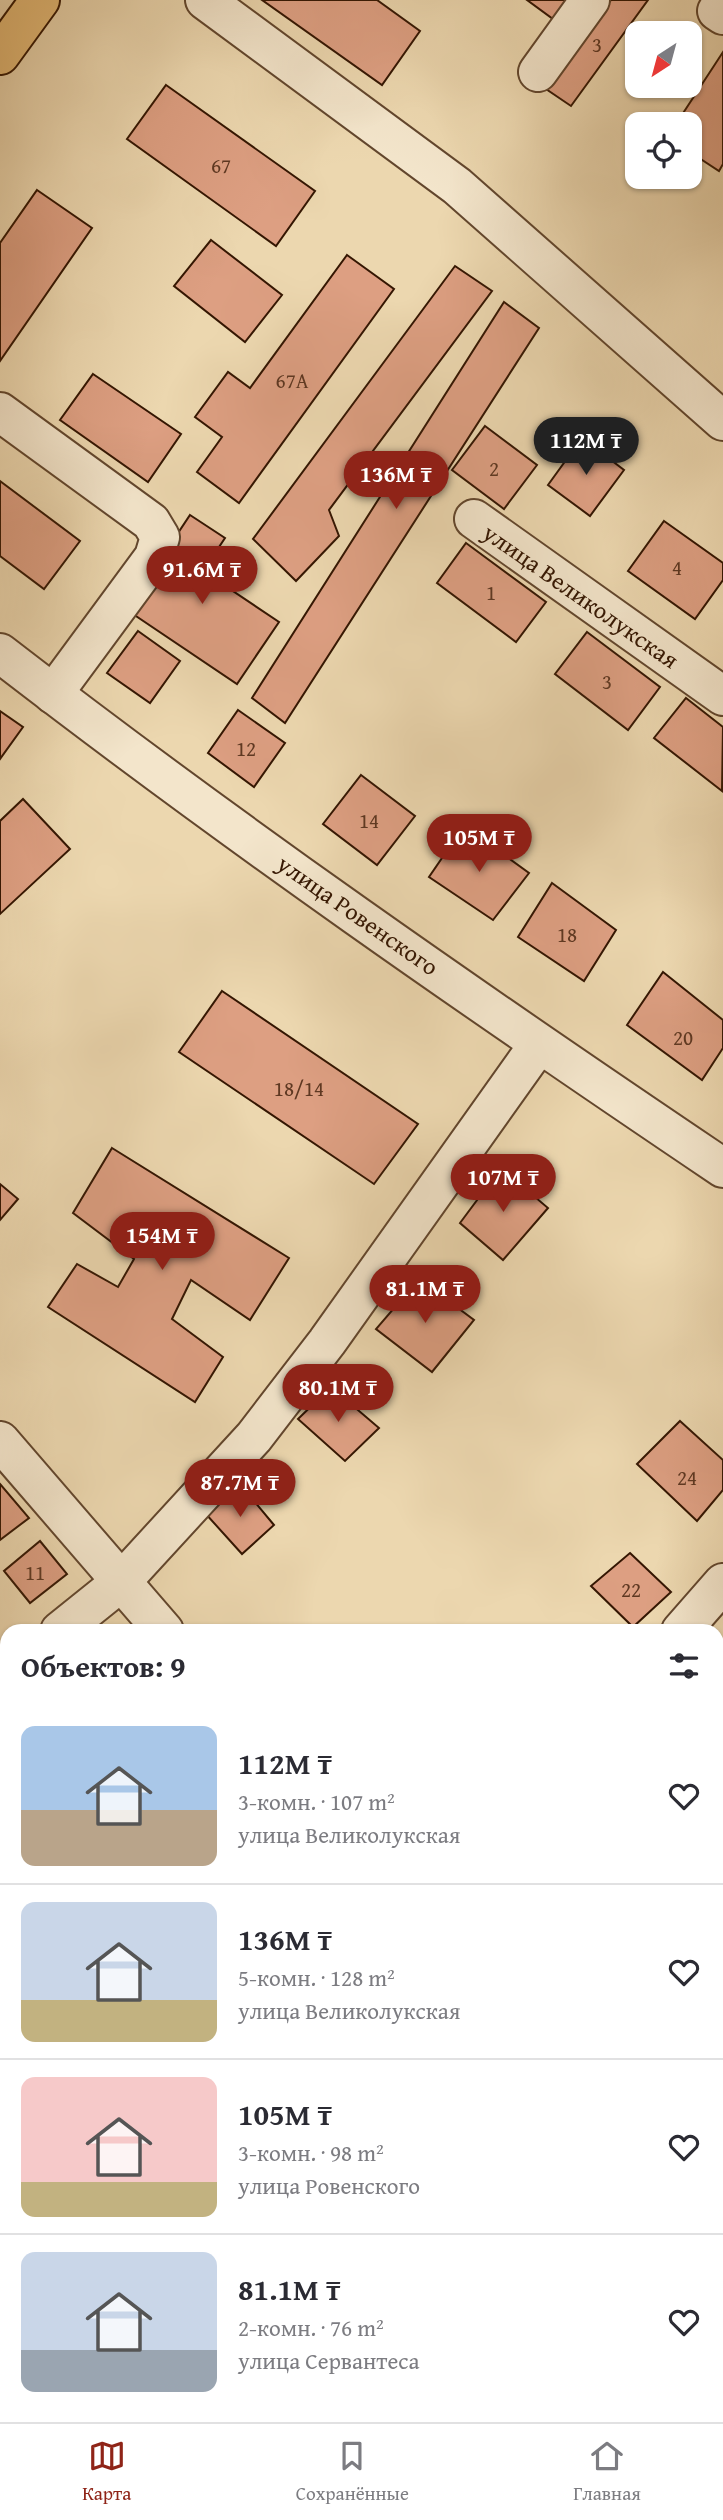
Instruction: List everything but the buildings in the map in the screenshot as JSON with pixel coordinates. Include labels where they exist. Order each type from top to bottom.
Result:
[{"type":"main road","points":[[0,55],[40,0]]},
{"type":"street","points":[[205,0],[457,186],[723,421]]},
{"type":"street","points":[[538,72],[590,0]]},
{"type":"street","points":[[0,412],[151,522],[160,537],[154,557],[53,694]]},
{"type":"street","name":"улица Великолукская","points":[[474,520],[723,696]]},
{"type":"street","name":"улица Ровенского","points":[[0,653],[539,1044],[723,1168]]},
{"type":"street","points":[[69,1624],[121,1581],[262,1427],[327,1342],[539,1044]]},
{"type":"street","points":[[0,1441],[158,1624]]},
{"type":"street","points":[[687,1624],[723,1583]]}]
